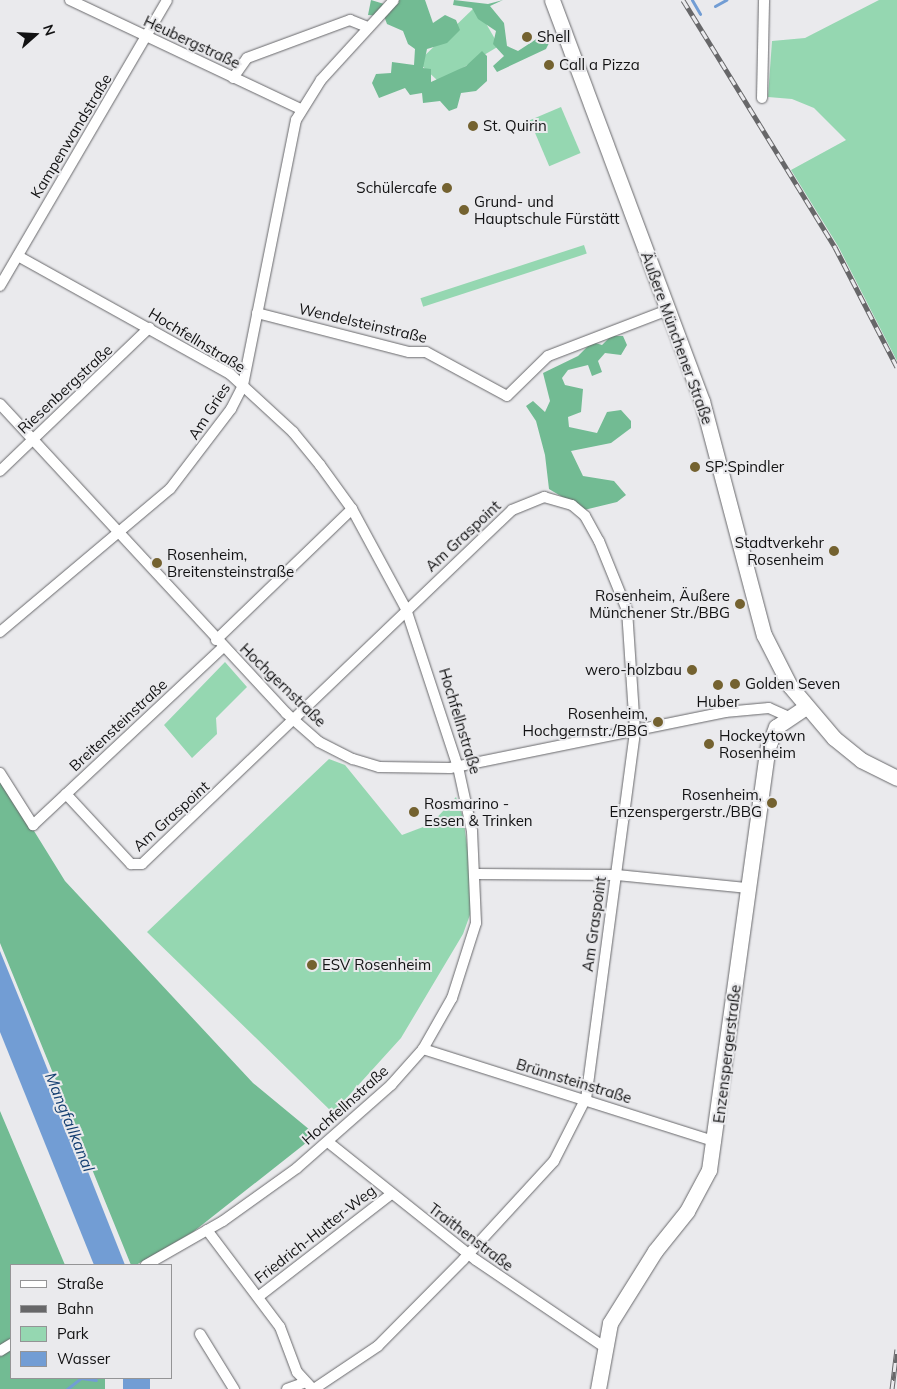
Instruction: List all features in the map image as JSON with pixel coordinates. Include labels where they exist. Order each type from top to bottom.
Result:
[{"type":"main road","name":"Äußere Münchener Straße","points":[[552,0],[702,401],[756,614],[775,659],[806,707],[862,760],[897,778]]},
{"type":"main road","name":"Enzenspergerstraße","points":[[598,1389],[603,1346],[620,1304],[698,1192],[716,1142],[768,747],[776,727],[806,707]]},
{"type":"street","name":"Heubergstraße","points":[[70,0],[301,109]]},
{"type":"street","name":"Kampenwandstraße","points":[[0,286],[167,0]]},
{"type":"street","name":"Am Gries","points":[[0,632],[120,533],[190,465],[243,385],[288,152],[301,109],[367,27],[394,0]]},
{"type":"street","points":[[762,98],[764,0]]},
{"type":"street","points":[[233,78],[248,58],[350,20],[367,27]]},
{"type":"street","name":"Hochfellnstraße","points":[[18,256],[149,328],[243,385],[293,432],[352,509],[406,609],[458,767],[477,874],[476,923],[467,961],[423,1049],[392,1085],[328,1142],[208,1230],[148,1264]]},
{"type":"street","name":"Wendelsteinstraße","points":[[257,313],[409,352],[426,352],[507,396],[548,356],[668,310]]},
{"type":"street","name":"Riesenbergstraße","points":[[0,471],[149,328]]},
{"type":"street","name":"Hochgernstraße","points":[[0,404],[120,533],[219,644],[293,720],[336,752],[379,767],[458,767],[725,712],[769,708],[789,717]]},
{"type":"street","name":"Am Graspoint","points":[[66,794],[131,864],[142,864],[406,609],[512,510],[544,497],[572,505],[585,516],[598,541],[627,610],[635,732],[586,1098],[554,1161],[468,1254],[378,1346],[311,1387],[287,1389]]},
{"type":"street","name":"Breitensteinstraße","points":[[0,773],[33,825],[219,644],[352,509]]},
{"type":"street","points":[[477,874],[616,875],[748,888]]},
{"type":"street","name":"Brünnsteinstraße","points":[[423,1049],[586,1098],[716,1142]]},
{"type":"street","name":"Traithenstraße","points":[[328,1142],[390,1195],[468,1254],[603,1346]]},
{"type":"street","name":"Friedrich-Hutter-Weg","points":[[258,1298],[390,1195]]},
{"type":"street","points":[[208,1230],[280,1327],[297,1372],[311,1387]]},
{"type":"street","points":[[200,1334],[234,1389]]},
{"type":"green space","points":[[371,0],[394,7],[399,0],[425,0],[433,23],[445,15],[456,20],[460,30],[447,43],[427,49],[423,68],[431,69],[431,82],[466,66],[482,51],[487,56],[487,81],[476,91],[461,93],[457,108],[449,111],[440,101],[423,103],[422,93],[410,95],[405,88],[379,98],[372,83],[376,74],[391,73],[392,62],[414,65],[415,49],[408,44],[403,31],[387,24],[384,16],[368,15]]},
{"type":"green space","points":[[454,0],[488,4],[503,0],[490,6],[504,23],[507,46],[518,51],[541,36],[550,41],[546,49],[497,72],[493,66],[504,56],[493,44],[496,31],[478,19],[472,8],[453,5]]},
{"type":"green space","points":[[879,0],[897,0],[897,361],[838,246],[791,170],[846,140],[814,108],[792,99],[768,97],[772,41],[805,38]]},
{"type":"green space","points":[[476,6],[499,46],[439,82],[418,62]]},
{"type":"green space","points":[[561,107],[581,153],[549,166],[530,120]]},
{"type":"green space","points":[[584,245],[587,254],[423,307],[420,298]]},
{"type":"green space","points":[[611,336],[623,336],[627,345],[621,355],[605,353],[598,361],[602,372],[592,376],[588,365],[568,370],[562,378],[565,385],[583,389],[581,412],[568,417],[569,427],[597,433],[607,412],[621,410],[631,421],[631,428],[611,443],[571,451],[583,476],[614,481],[626,495],[617,502],[584,510],[549,489],[545,455],[536,421],[526,406],[533,401],[545,412],[550,401],[543,373],[578,356],[592,342],[602,345]]},
{"type":"green space","points":[[225,662],[247,687],[216,718],[217,734],[192,758],[164,725]]},
{"type":"green space","name":"ESV Rosenheim","points":[[329,759],[345,765],[402,835],[431,824],[456,797],[463,817],[475,901],[463,934],[401,1038],[333,1113],[147,932]]},
{"type":"green space","points":[[0,776],[65,881],[253,1083],[316,1135],[193,1232],[138,1264],[131,1264],[0,943]]},
{"type":"green space","points":[[0,1111],[65,1264],[10,1264],[10,1379],[105,1379],[105,1389],[0,1389]]},
{"type":"water","points":[[0,951],[125,1264],[94,1264],[0,1032]]},
{"type":"water","points":[[123,1379],[150,1379],[150,1389],[123,1389]]},
{"type":"waterway","points":[[692,0],[700,14]]},
{"type":"waterway","points":[[715,6],[726,0]]},
{"type":"waterway","points":[[67,1389],[80,1379]]},
{"type":"waterway","points":[[88,1379],[96,1380]]},
{"type":"railway","points":[[683,0],[835,247],[897,367]]},
{"type":"railway","points":[[892,1389],[897,1349]]},
{"type":"place","name":"Shell","points":[[527,37]]},
{"type":"place","name":"Call a Pizza","points":[[549,65]]},
{"type":"place","name":"St. Quirin","points":[[473,126]]},
{"type":"place","name":"Schülercafe","points":[[447,188]]},
{"type":"place","name":"Grund- und Hauptschule Fürstätt","points":[[464,210]]},
{"type":"place","name":"SP:Spindler","points":[[695,467]]},
{"type":"place","name":"Stadtverkehr Rosenheim","points":[[834,551]]},
{"type":"place","name":"Rosenheim, Breitensteinstraße","points":[[157,563]]},
{"type":"place","name":"Rosenheim, Äußere Münchener Str./BBG","points":[[740,604]]},
{"type":"place","name":"wero-holzbau","points":[[692,670]]},
{"type":"place","name":"Golden Seven","points":[[735,684]]},
{"type":"place","name":"Huber","points":[[718,685]]},
{"type":"place","name":"Rosenheim, Hochgernstr./BBG","points":[[658,722]]},
{"type":"place","name":"Hockeytown Rosenheim","points":[[709,744]]},
{"type":"place","name":"Rosenheim, Enzenspergerstr./BBG","points":[[772,803]]},
{"type":"place","name":"Rosmarino - Essen & Trinken","points":[[414,812]]},
{"type":"place","name":"ESV Rosenheim","points":[[312,965]]},
{"type":"water label","name":"Mangfallkanal","points":[[70,1122]]}]
